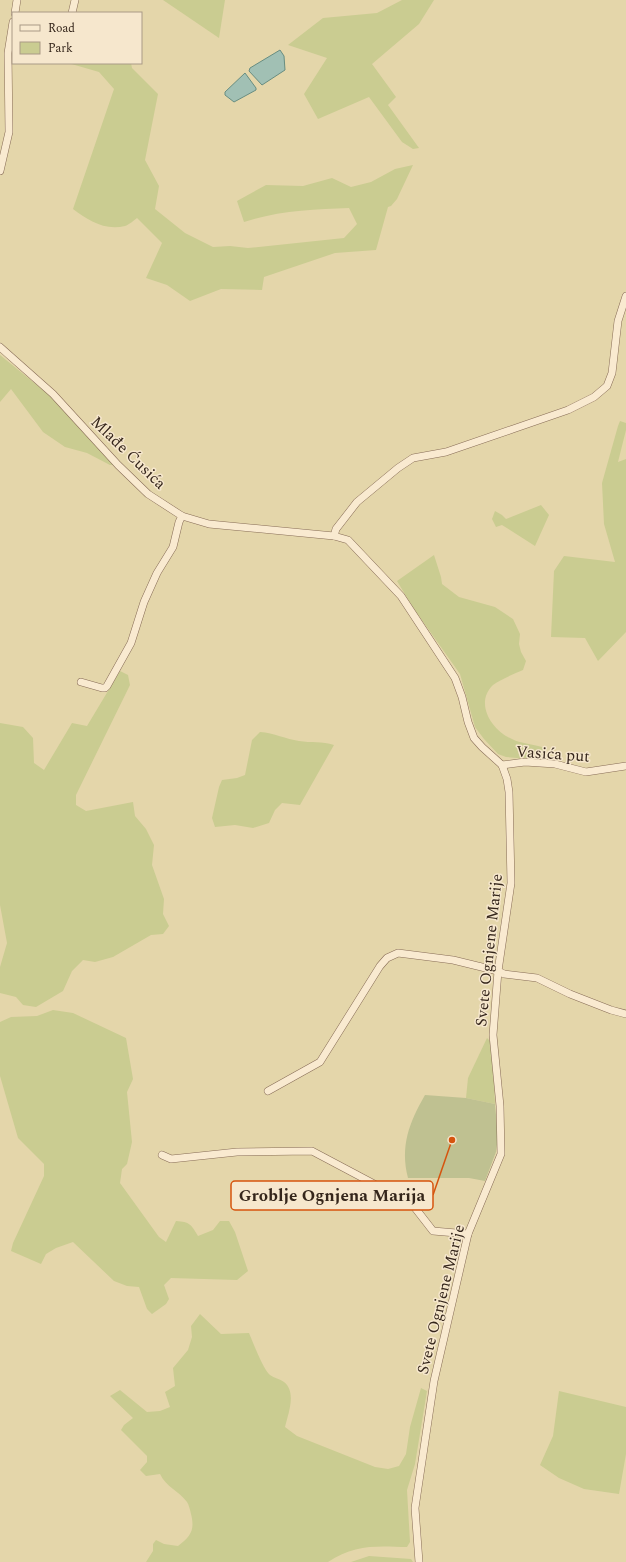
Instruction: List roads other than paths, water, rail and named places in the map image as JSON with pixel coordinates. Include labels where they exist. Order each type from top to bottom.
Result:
[{"type":"street","points":[[15,12],[17,0]]},
{"type":"street","points":[[72,12],[75,0]]},
{"type":"street","points":[[0,171],[9,132],[4,65],[12,28]]},
{"type":"street","points":[[502,765],[474,738],[455,678],[401,596],[348,540],[334,536],[336,529],[357,502],[398,468],[414,458],[446,452],[568,410],[594,397],[607,386],[612,373],[618,321],[626,296]]},
{"type":"street","name":"Mlađe Ćusića","points":[[0,347],[53,394],[118,465],[148,494],[182,516],[209,524],[334,536]]},
{"type":"street","points":[[81,682],[102,688],[107,686],[131,643],[144,602],[157,574],[173,547],[179,522],[182,516]]},
{"type":"street","name":"Vasića put","points":[[502,765],[525,762],[555,764],[586,772],[626,766]]},
{"type":"street","name":"Svete Ognjene Marije","points":[[419,1562],[415,1508],[434,1381],[468,1234],[501,1154],[500,1106],[493,1035],[498,971],[512,884],[509,792],[507,779],[502,765]]},
{"type":"street","points":[[268,1091],[320,1062],[380,966],[392,954],[398,953],[453,960],[498,971],[504,974],[537,978],[570,994],[611,1010],[626,1014]]},
{"type":"street","points":[[162,1155],[171,1159],[237,1152],[312,1151],[412,1204],[433,1231],[468,1234]]},
{"type":"place","name":"Groblje Ognjena Marija","points":[[452,1140]]}]
